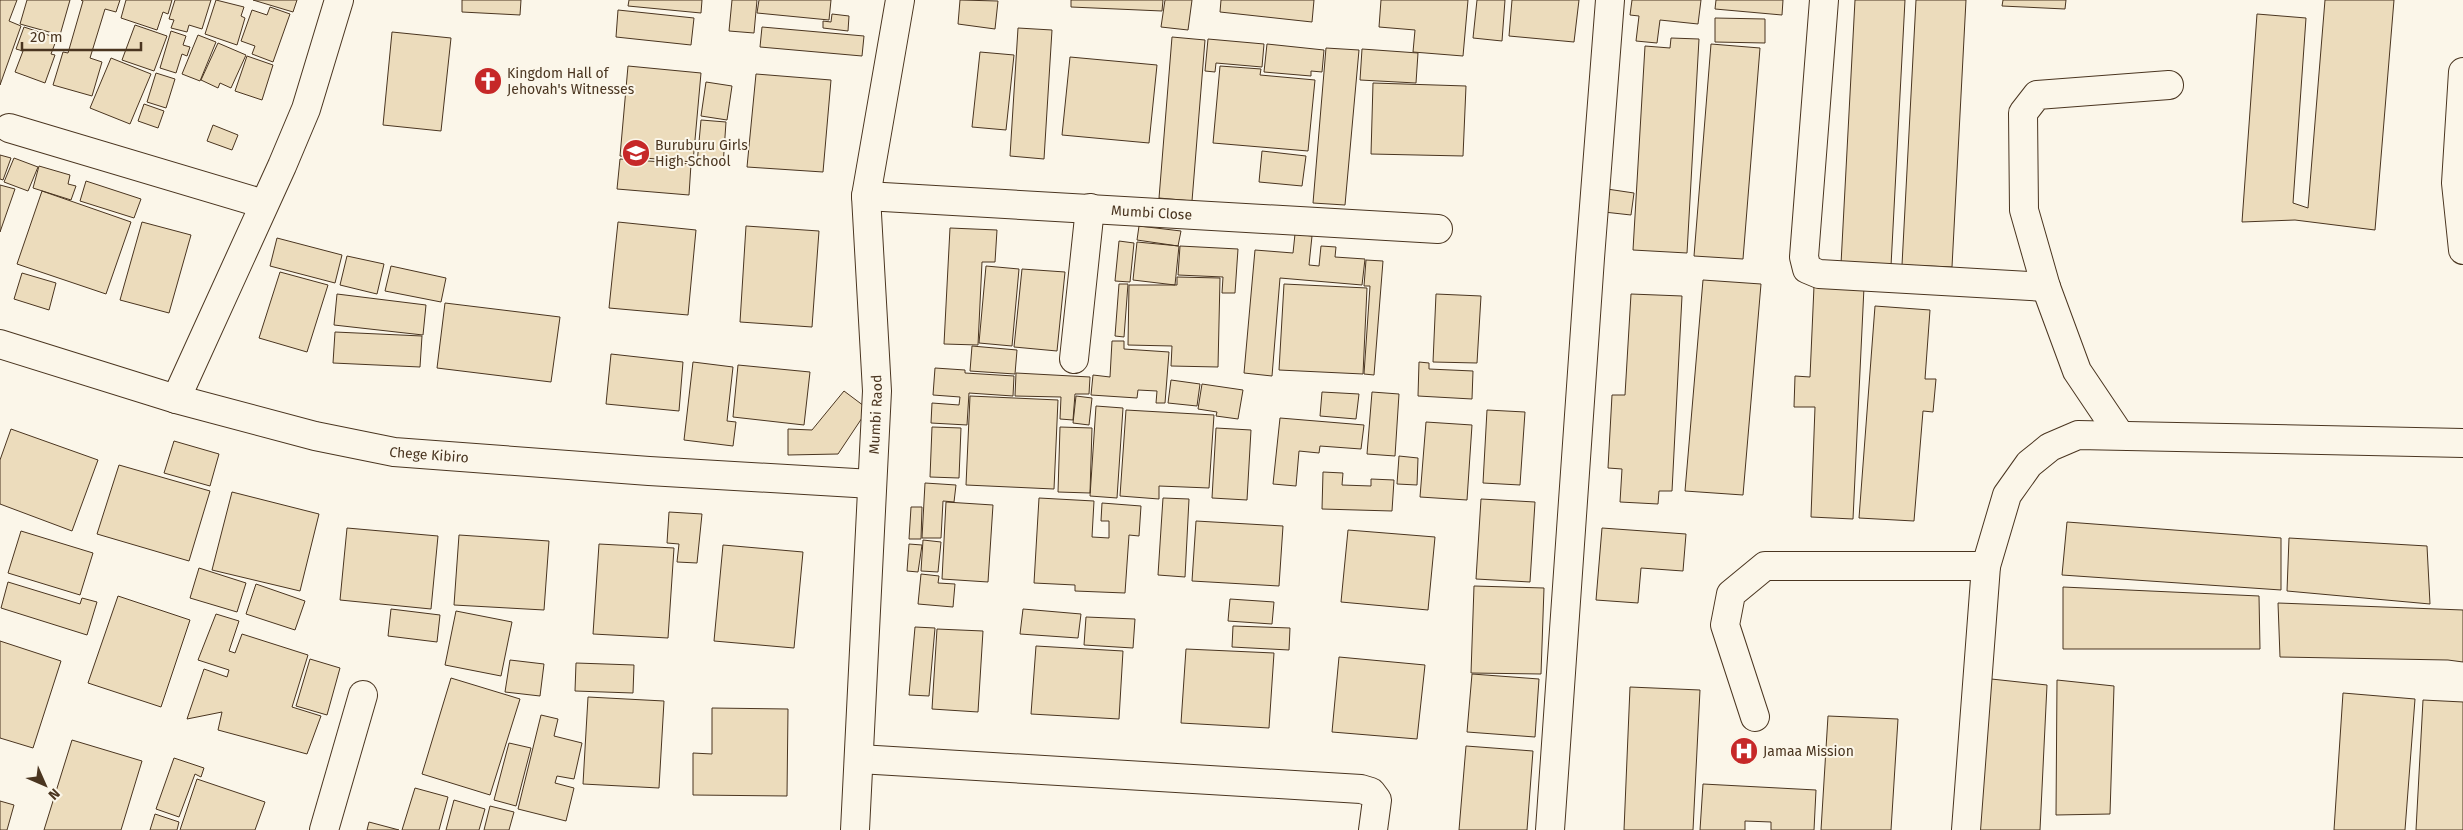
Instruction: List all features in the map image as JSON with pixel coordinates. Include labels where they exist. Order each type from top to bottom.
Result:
[{"type":"street","points":[[176,399],[306,109],[339,0]]},
{"type":"street","name":"Mumbi Raod","points":[[855,830],[877,391],[866,196],[900,0]]},
{"type":"street","points":[[1550,830],[1610,0]]},
{"type":"street","points":[[1824,0],[1804,257],[1807,269],[1819,274],[2046,287]]},
{"type":"street","points":[[2463,72],[2456,183],[2463,250]]},
{"type":"street","points":[[2120,435],[2077,371],[2046,287],[2024,210],[2023,113],[2037,95],[2169,85]]},
{"type":"street","points":[[9,128],[264,204]]},
{"type":"street","name":"Mumbi Close","points":[[866,196],[1438,229]]},
{"type":"street","points":[[1074,358],[1090,208]]},
{"type":"street","name":"Chege Kibiro","points":[[0,344],[176,399],[315,436],[394,452],[649,471],[872,484]]},
{"type":"street","points":[[1966,830],[1986,566],[2007,495],[2029,464],[2050,447],[2078,434],[2463,443]]},
{"type":"street","points":[[1755,717],[1725,625],[1731,594],[1765,566],[1986,566]]},
{"type":"street","points":[[324,830],[363,695]]},
{"type":"street","points":[[859,759],[1361,789],[1371,792],[1377,800],[1373,830]]},
{"type":"building","points":[[0,0],[17,0],[9,21],[21,26],[0,85]]},
{"type":"building","points":[[27,0],[70,0],[60,35],[20,24]]},
{"type":"building","points":[[81,0],[120,0],[116,12],[105,9],[90,58],[102,62],[92,96],[53,85],[63,52],[68,53],[83,1]]},
{"type":"building","points":[[126,0],[172,0],[168,14],[163,12],[157,30],[121,18]]},
{"type":"building","points":[[175,0],[211,0],[202,29],[189,25],[187,32],[171,28],[174,20],[169,19]]},
{"type":"building","points":[[216,0],[244,7],[241,16],[245,18],[237,45],[205,34]]},
{"type":"building","points":[[253,0],[297,0],[293,12]]},
{"type":"building","points":[[462,0],[521,0],[520,15],[462,12]]},
{"type":"building","points":[[629,0],[702,0],[701,13],[628,6]]},
{"type":"building","points":[[732,0],[757,0],[754,33],[729,31]]},
{"type":"building","points":[[759,0],[831,0],[829,20],[757,13]]},
{"type":"building","points":[[960,0],[998,1],[995,29],[958,24]]},
{"type":"building","points":[[1071,0],[1163,0],[1162,11],[1071,7]]},
{"type":"building","points":[[1165,0],[1192,0],[1188,30],[1161,27]]},
{"type":"building","points":[[1221,0],[1314,0],[1312,22],[1220,12]]},
{"type":"building","points":[[1381,0],[1468,0],[1463,56],[1413,52],[1415,30],[1379,27]]},
{"type":"building","points":[[1477,0],[1505,0],[1502,41],[1473,38]]},
{"type":"building","points":[[1512,0],[1579,0],[1574,42],[1509,36]]},
{"type":"building","points":[[1632,0],[1701,0],[1698,24],[1660,20],[1657,43],[1636,41],[1639,16],[1630,15]]},
{"type":"building","points":[[1716,0],[1783,0],[1782,15],[1715,9]]},
{"type":"building","points":[[1855,0],[1905,0],[1891,266],[1841,264]]},
{"type":"building","points":[[1916,0],[1966,0],[1952,267],[1902,265]]},
{"type":"building","points":[[2003,0],[2066,0],[2065,9],[2002,6]]},
{"type":"building","points":[[2325,0],[2394,0],[2375,230],[2295,220],[2242,222],[2257,14],[2306,18],[2293,203],[2308,208]]},
{"type":"building","points":[[270,7],[290,14],[273,62],[252,54],[255,46],[241,41],[252,10],[267,15]]},
{"type":"building","points":[[618,10],[694,18],[691,45],[616,37]]},
{"type":"building","points":[[832,14],[849,16],[848,31],[823,28],[823,21],[831,22]]},
{"type":"building","points":[[1715,18],[1765,19],[1765,43],[1715,42]]},
{"type":"building","points":[[135,25],[167,36],[154,71],[122,60]]},
{"type":"building","points":[[24,27],[57,38],[51,54],[55,55],[45,83],[15,72],[23,51],[16,49]]},
{"type":"building","points":[[762,27],[864,36],[862,56],[760,47]]},
{"type":"building","points":[[1018,28],[1052,30],[1044,159],[1010,156]]},
{"type":"building","points":[[171,31],[186,36],[183,45],[190,47],[187,56],[182,54],[176,73],[160,68]]},
{"type":"building","points":[[392,32],[451,38],[441,131],[383,125]]},
{"type":"building","points":[[198,35],[216,42],[200,81],[182,74]]},
{"type":"building","points":[[1172,37],[1205,40],[1192,201],[1159,198]]},
{"type":"building","points":[[1671,38],[1699,39],[1687,253],[1633,250],[1645,46],[1670,48]]},
{"type":"building","points":[[1208,39],[1264,44],[1262,67],[1216,63],[1215,72],[1205,71]]},
{"type":"building","points":[[218,43],[246,55],[231,88],[220,83],[218,88],[201,80]]},
{"type":"building","points":[[1267,44],[1324,50],[1322,72],[1311,71],[1311,76],[1264,72]]},
{"type":"building","points":[[1711,44],[1760,48],[1743,259],[1694,256]]},
{"type":"building","points":[[1326,48],[1359,50],[1345,205],[1313,203]]},
{"type":"building","points":[[1362,49],[1418,53],[1416,83],[1360,80]]},
{"type":"building","points":[[980,52],[1014,55],[1006,130],[972,127]]},
{"type":"building","points":[[247,56],[273,65],[262,100],[235,91]]},
{"type":"building","points":[[1070,57],[1157,65],[1149,143],[1062,135]]},
{"type":"building","points":[[111,58],[151,74],[130,124],[90,108]]},
{"type":"building","points":[[628,66],[701,73],[693,162],[620,156]]},
{"type":"building","points":[[1220,66],[1261,69],[1260,75],[1315,80],[1308,151],[1213,143]]},
{"type":"building","points":[[156,73],[175,79],[166,108],[147,102]]},
{"type":"building","points":[[756,74],[831,80],[823,172],[747,167]]},
{"type":"building","points":[[706,82],[732,86],[727,120],[701,116]]},
{"type":"building","points":[[1373,83],[1466,86],[1463,156],[1371,154]]},
{"type":"building","points":[[144,104],[164,111],[158,128],[138,121]]},
{"type":"building","points":[[701,120],[726,122],[723,166],[697,164]]},
{"type":"building","points":[[213,125],[238,135],[232,150],[207,141]]},
{"type":"building","points":[[1262,151],[1306,156],[1302,186],[1259,182]]},
{"type":"building","points":[[0,155],[11,158],[3,180],[0,179]]},
{"type":"building","points":[[14,158],[38,167],[28,191],[4,182]]},
{"type":"building","points":[[620,159],[691,164],[689,195],[617,189]]},
{"type":"building","points":[[39,166],[70,175],[68,184],[76,186],[71,200],[33,188]]},
{"type":"building","points":[[86,181],[141,199],[134,218],[80,201]]},
{"type":"building","points":[[0,185],[15,189],[0,232]]},
{"type":"building","points":[[1607,189],[1634,193],[1631,215],[1604,212]]},
{"type":"building","points":[[42,191],[131,222],[106,294],[17,264]]},
{"type":"building","points":[[142,222],[191,235],[169,313],[120,300]]},
{"type":"building","points":[[618,222],[696,230],[688,315],[609,308]]},
{"type":"building","points":[[746,226],[819,231],[812,327],[740,322]]},
{"type":"building","points":[[1139,226],[1181,231],[1178,246],[1137,240]]},
{"type":"building","points":[[950,228],[997,230],[995,262],[982,262],[978,345],[944,344]]},
{"type":"building","points":[[1295,234],[1312,236],[1309,265],[1319,266],[1321,246],[1336,247],[1335,257],[1365,259],[1362,285],[1280,278],[1272,376],[1244,373],[1255,250],[1293,253]]},
{"type":"building","points":[[277,238],[342,255],[335,283],[270,266]]},
{"type":"building","points":[[1119,241],[1134,243],[1130,282],[1115,281]]},
{"type":"building","points":[[1137,242],[1179,246],[1175,285],[1133,280]]},
{"type":"building","points":[[1180,246],[1238,249],[1235,293],[1222,293],[1223,277],[1178,275]]},
{"type":"building","points":[[347,256],[384,264],[377,294],[340,285]]},
{"type":"building","points":[[1366,260],[1383,261],[1374,375],[1364,374],[1370,286],[1364,286]]},
{"type":"building","points":[[391,266],[446,278],[441,302],[385,291]]},
{"type":"building","points":[[986,266],[1019,269],[1012,346],[979,343]]},
{"type":"building","points":[[1022,269],[1065,272],[1057,351],[1014,347]]},
{"type":"building","points":[[280,272],[328,285],[307,352],[259,338]]},
{"type":"building","points":[[22,273],[56,283],[49,310],[14,299]]},
{"type":"building","points":[[1177,277],[1220,278],[1218,367],[1171,366],[1172,346],[1128,345],[1129,285],[1177,285]]},
{"type":"building","points":[[1703,280],[1761,284],[1743,495],[1685,491]]},
{"type":"building","points":[[1119,284],[1128,284],[1124,337],[1115,336]]},
{"type":"building","points":[[1284,284],[1367,288],[1363,374],[1279,370]]},
{"type":"building","points":[[1814,286],[1864,287],[1853,519],[1811,517],[1815,407],[1794,407],[1795,376],[1810,377]]},
{"type":"building","points":[[337,294],[426,305],[423,335],[334,325]]},
{"type":"building","points":[[1436,294],[1481,296],[1477,363],[1433,362]]},
{"type":"building","points":[[1631,294],[1682,296],[1672,491],[1659,491],[1658,504],[1620,502],[1622,469],[1608,468],[1612,395],[1625,395]]},
{"type":"building","points":[[445,303],[560,317],[551,382],[437,368]]},
{"type":"building","points":[[1875,306],[1930,310],[1925,379],[1936,379],[1933,412],[1923,411],[1914,521],[1859,518]]},
{"type":"building","points":[[335,332],[422,336],[420,367],[333,363]]},
{"type":"building","points":[[1112,341],[1124,341],[1124,349],[1169,352],[1165,403],[1156,403],[1157,391],[1138,390],[1137,398],[1091,395],[1093,375],[1110,377]]},
{"type":"building","points":[[972,346],[1017,350],[1015,374],[970,371]]},
{"type":"building","points":[[611,354],[683,362],[679,411],[606,404]]},
{"type":"building","points":[[693,362],[733,367],[727,421],[736,422],[733,446],[684,440]]},
{"type":"building","points":[[1419,362],[1429,363],[1429,369],[1473,371],[1472,399],[1418,396]]},
{"type":"building","points":[[738,365],[810,372],[804,425],[733,417]]},
{"type":"building","points":[[935,368],[965,370],[965,373],[1014,376],[1013,396],[969,393],[967,425],[931,423],[932,403],[959,405],[960,397],[933,395]]},
{"type":"building","points":[[1016,373],[1090,377],[1089,394],[1075,394],[1073,420],[1060,419],[1061,397],[1015,396]]},
{"type":"building","points":[[1171,380],[1200,384],[1197,406],[1168,403]]},
{"type":"building","points":[[1202,384],[1243,390],[1238,419],[1216,416],[1217,412],[1198,409]]},
{"type":"building","points":[[844,391],[868,409],[838,454],[788,455],[788,429],[812,430]]},
{"type":"building","points":[[1322,392],[1359,394],[1356,419],[1320,416]]},
{"type":"building","points":[[1372,392],[1399,394],[1395,456],[1367,454]]},
{"type":"building","points":[[970,396],[1058,400],[1054,489],[966,485]]},
{"type":"building","points":[[1076,396],[1092,398],[1089,425],[1073,423]]},
{"type":"building","points":[[1096,406],[1123,408],[1117,498],[1090,496]]},
{"type":"building","points":[[1126,410],[1214,415],[1209,488],[1159,486],[1159,499],[1120,496]]},
{"type":"building","points":[[1487,410],[1525,412],[1520,485],[1483,483]]},
{"type":"building","points":[[1280,418],[1364,425],[1361,449],[1320,446],[1319,453],[1299,451],[1296,486],[1273,484]]},
{"type":"building","points":[[1426,422],[1472,425],[1467,500],[1420,497]]},
{"type":"building","points":[[932,427],[961,428],[959,478],[930,477]]},
{"type":"building","points":[[1060,427],[1092,428],[1090,493],[1058,492]]},
{"type":"building","points":[[1216,428],[1251,430],[1247,500],[1212,498]]},
{"type":"building","points":[[11,429],[98,460],[72,531],[0,504],[0,460]]},
{"type":"building","points":[[174,441],[219,454],[210,486],[164,473]]},
{"type":"building","points":[[1399,456],[1418,458],[1417,485],[1397,484]]},
{"type":"building","points":[[119,465],[210,491],[189,561],[97,534]]},
{"type":"building","points":[[1323,472],[1343,473],[1342,485],[1371,486],[1371,479],[1394,480],[1392,511],[1322,509]]},
{"type":"building","points":[[925,483],[956,485],[954,502],[943,501],[941,538],[922,538]]},
{"type":"building","points":[[232,492],[319,514],[300,591],[212,570]]},
{"type":"building","points":[[1039,498],[1094,501],[1092,537],[1109,538],[1109,521],[1101,521],[1102,503],[1141,506],[1139,536],[1129,535],[1125,593],[1075,591],[1075,585],[1034,583]]},
{"type":"building","points":[[1163,498],[1189,499],[1185,577],[1158,575]]},
{"type":"building","points":[[1481,499],[1535,502],[1530,582],[1476,579]]},
{"type":"building","points":[[946,502],[993,505],[988,582],[942,579]]},
{"type":"building","points":[[911,507],[922,507],[921,539],[909,539]]},
{"type":"building","points":[[669,512],[702,514],[697,563],[677,562],[679,544],[667,543]]},
{"type":"building","points":[[1196,521],[1283,526],[1279,586],[1192,581]]},
{"type":"building","points":[[2067,522],[2281,538],[2281,590],[2062,575]]},
{"type":"building","points":[[347,528],[438,536],[431,609],[340,600]]},
{"type":"building","points":[[1602,528],[1686,534],[1683,571],[1641,568],[1638,603],[1596,600]]},
{"type":"building","points":[[1348,530],[1435,537],[1428,610],[1341,602]]},
{"type":"building","points":[[21,531],[93,553],[80,595],[8,573]]},
{"type":"building","points":[[459,535],[549,541],[544,610],[454,605]]},
{"type":"building","points":[[2289,538],[2427,546],[2430,604],[2287,591]]},
{"type":"building","points":[[923,540],[941,542],[938,572],[921,571]]},
{"type":"building","points":[[599,544],[674,548],[668,638],[593,634]]},
{"type":"building","points":[[909,544],[922,545],[918,572],[907,571]]},
{"type":"building","points":[[723,545],[803,552],[794,648],[714,641]]},
{"type":"building","points":[[199,568],[246,583],[237,612],[190,598]]},
{"type":"building","points":[[921,574],[939,576],[938,583],[955,584],[953,607],[918,604]]},
{"type":"building","points":[[8,582],[80,604],[82,598],[97,602],[87,635],[1,608]]},
{"type":"building","points":[[256,584],[305,601],[295,630],[246,614]]},
{"type":"building","points":[[1474,586],[1544,588],[1541,674],[1471,673]]},
{"type":"building","points":[[2063,587],[2259,596],[2260,649],[2063,649]]},
{"type":"building","points":[[118,596],[190,620],[161,707],[88,683]]},
{"type":"building","points":[[1230,599],[1274,602],[1272,624],[1228,621]]},
{"type":"building","points":[[2278,603],[2463,610],[2463,662],[2448,660],[2280,657]]},
{"type":"building","points":[[391,609],[440,615],[437,642],[388,636]]},
{"type":"building","points":[[1023,609],[1081,614],[1078,638],[1020,634]]},
{"type":"building","points":[[456,611],[512,622],[501,676],[445,665]]},
{"type":"building","points":[[216,614],[239,621],[229,651],[235,653],[242,634],[308,655],[292,707],[321,716],[307,754],[218,730],[222,712],[187,719],[204,669],[227,677],[229,670],[198,660]]},
{"type":"building","points":[[1086,617],[1135,619],[1133,648],[1084,645]]},
{"type":"building","points":[[1233,626],[1290,628],[1289,650],[1232,647]]},
{"type":"building","points":[[915,627],[935,628],[929,696],[909,695]]},
{"type":"building","points":[[937,629],[983,631],[978,712],[932,709]]},
{"type":"building","points":[[0,641],[61,661],[33,748],[0,738]]},
{"type":"building","points":[[1036,646],[1123,651],[1119,719],[1031,714]]},
{"type":"building","points":[[1186,649],[1274,653],[1269,728],[1181,723]]},
{"type":"building","points":[[1339,657],[1425,665],[1417,739],[1332,732]]},
{"type":"building","points":[[310,659],[340,668],[327,715],[296,706]]},
{"type":"building","points":[[510,660],[544,664],[540,696],[505,692]]},
{"type":"building","points":[[576,663],[634,665],[633,693],[575,691]]},
{"type":"building","points":[[1472,674],[1539,679],[1535,737],[1467,732]]},
{"type":"building","points":[[451,678],[520,699],[490,795],[422,774]]},
{"type":"building","points":[[1982,678],[2047,685],[2040,830],[1974,830]]},
{"type":"building","points":[[2057,680],[2114,686],[2110,814],[2056,815]]},
{"type":"building","points":[[1630,687],[1700,690],[1693,830],[1624,830]]},
{"type":"building","points":[[2343,693],[2415,699],[2405,830],[2334,830]]},
{"type":"building","points":[[588,697],[664,701],[659,788],[583,784]]},
{"type":"building","points":[[2423,700],[2463,702],[2463,830],[2416,830]]},
{"type":"building","points":[[712,708],[788,709],[787,796],[693,795],[693,753],[712,754]]},
{"type":"building","points":[[541,715],[558,719],[554,736],[582,743],[574,779],[557,776],[555,783],[574,788],[566,821],[518,809]]},
{"type":"building","points":[[1828,716],[1898,719],[1891,830],[1821,830]]},
{"type":"building","points":[[72,740],[142,761],[121,830],[44,830]]},
{"type":"building","points":[[509,743],[531,748],[516,806],[494,800]]},
{"type":"building","points":[[1466,746],[1533,751],[1527,830],[1459,830]]},
{"type":"building","points":[[174,758],[204,768],[201,777],[195,774],[179,817],[156,809]]},
{"type":"building","points":[[197,779],[265,802],[255,830],[180,830]]},
{"type":"building","points":[[1703,784],[1816,790],[1814,830],[1771,830],[1771,822],[1745,821],[1745,830],[1700,830]]},
{"type":"building","points":[[415,788],[448,797],[439,830],[402,830]]},
{"type":"building","points":[[454,800],[485,809],[479,830],[446,830]]},
{"type":"building","points":[[0,801],[14,805],[7,830],[0,830]]},
{"type":"building","points":[[490,806],[514,812],[509,830],[484,830]]},
{"type":"building","points":[[155,814],[179,822],[177,830],[150,830]]},
{"type":"building","points":[[369,822],[399,830],[367,830]]},
{"type":"place","name":"Kingdom Hall of Jehovah's Witnesses","points":[[488,81]]},
{"type":"place","name":"Buruburu Girls High School","points":[[636,153]]},
{"type":"place","name":"Jamaa Mission","points":[[1744,751]]}]
